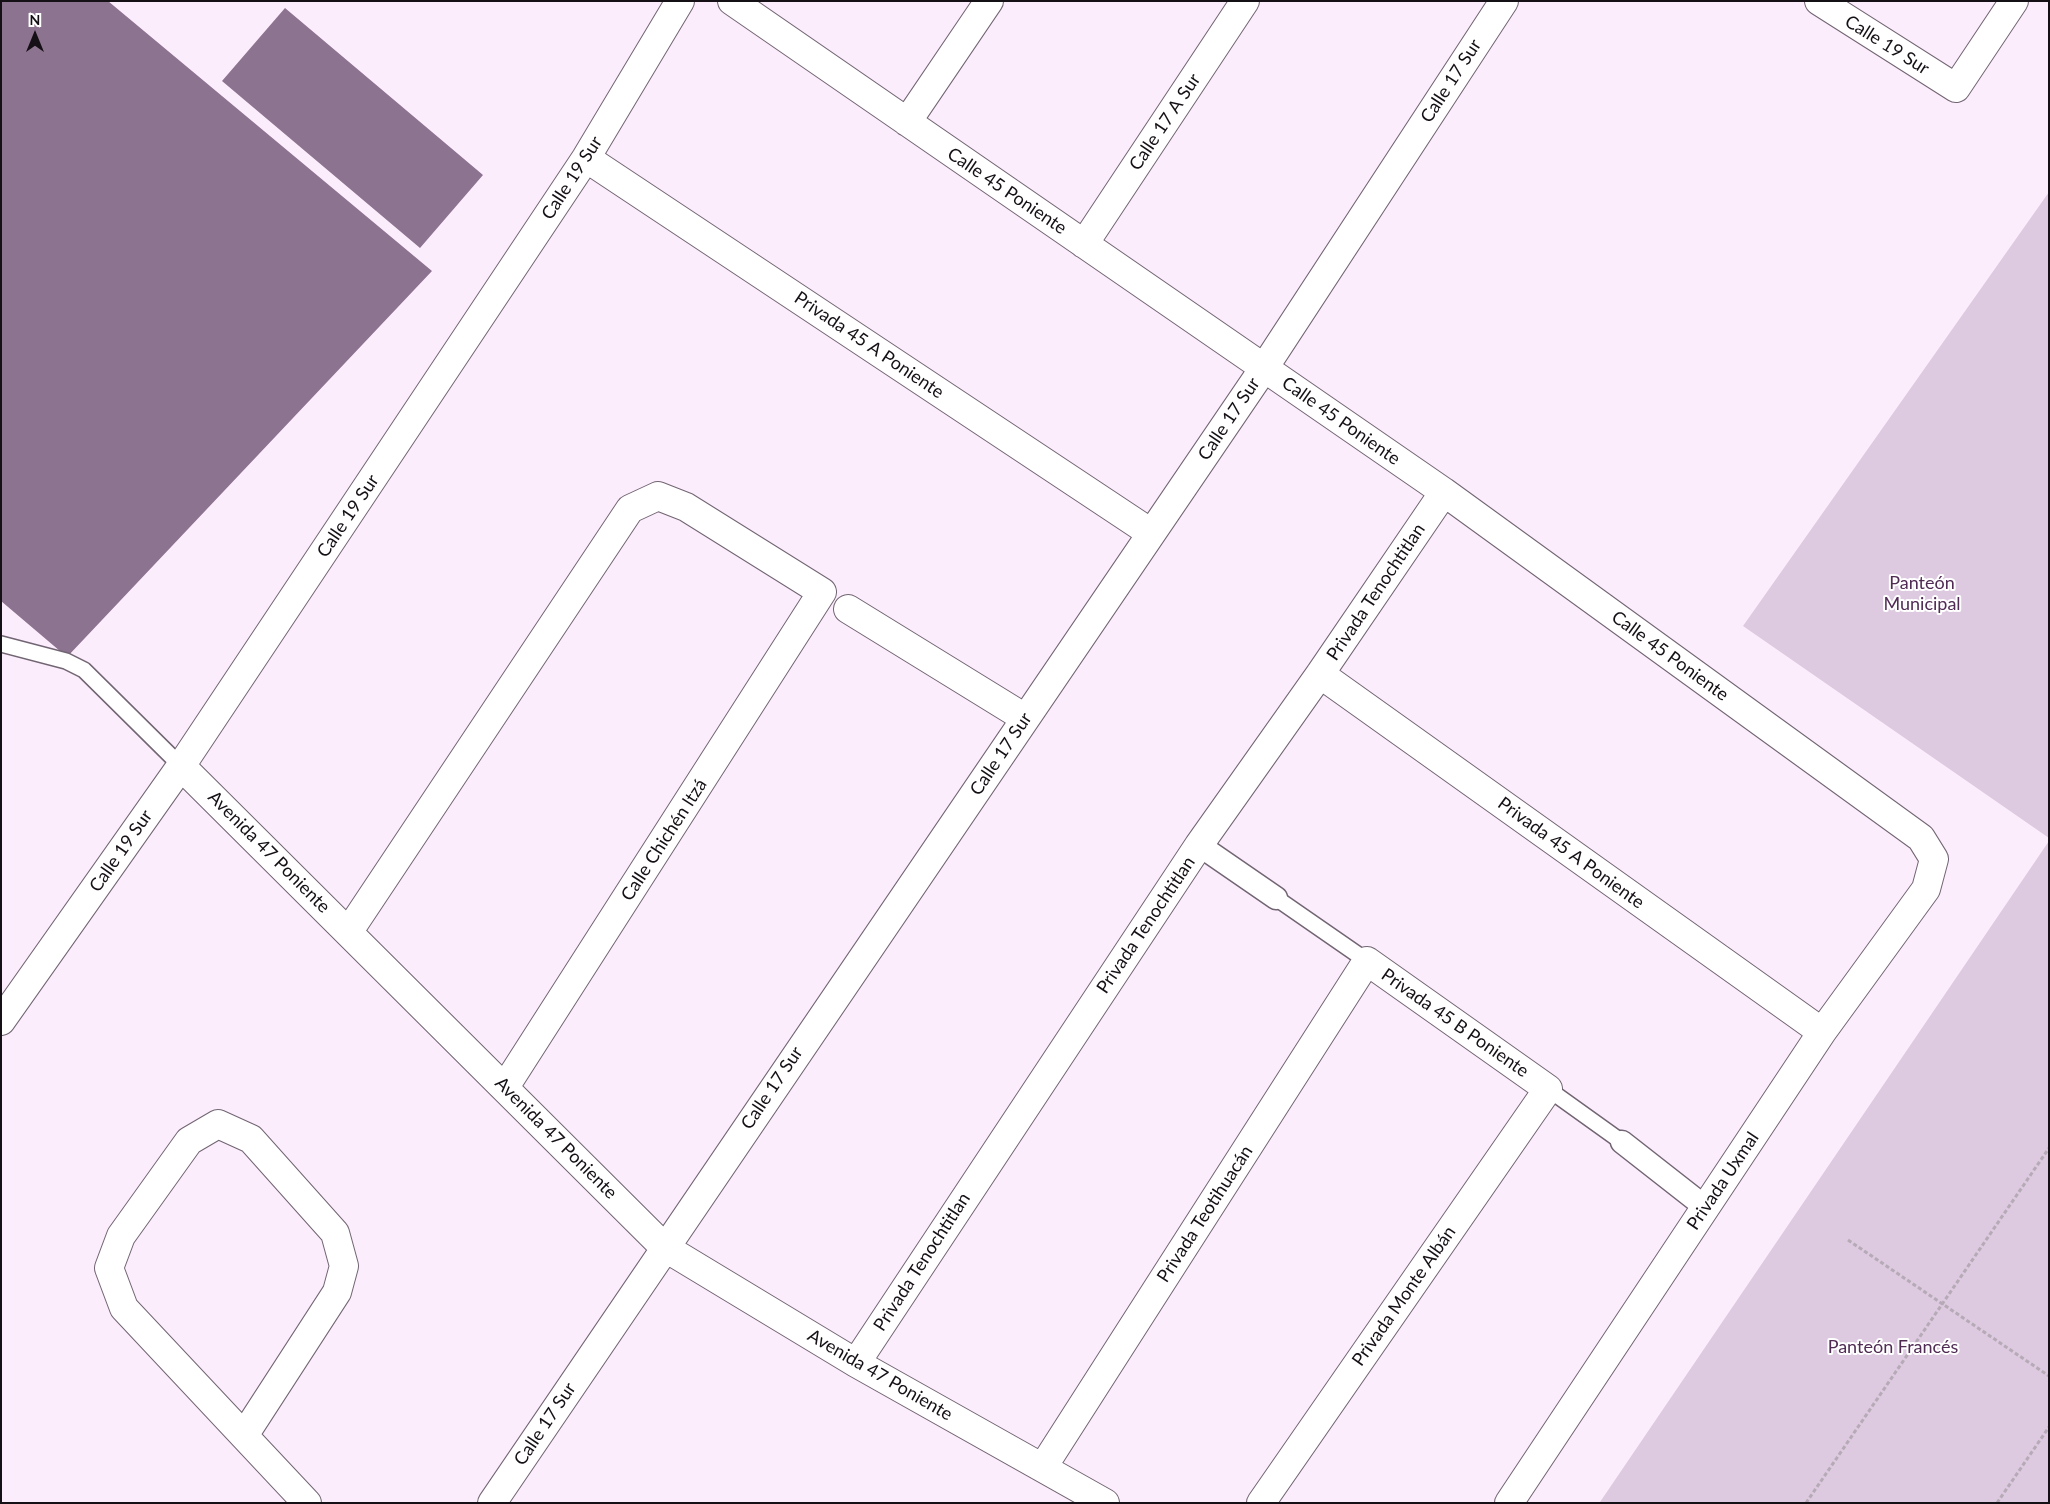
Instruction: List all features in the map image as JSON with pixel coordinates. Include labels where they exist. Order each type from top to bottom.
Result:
[{"type":"street","name":"Calle 19 Sur","points":[[1,1021],[181,766],[586,158],[680,1]]},
{"type":"street","name":"Calle 45 Poniente","points":[[732,1],[1444,492],[1921,838],[1934,859]]},
{"type":"street","points":[[907,122],[989,1]]},
{"type":"street","name":"Calle 17 A Sur","points":[[1084,244],[1245,1]]},
{"type":"street","name":"Calle 17 Sur","points":[[492,1503],[664,1246],[1264,368],[1504,1]]},
{"type":"street","name":"Calle 19 Sur","points":[[1819,1],[1956,88],[2014,1]]},
{"type":"street","name":"Privada 45 A Poniente","points":[[586,158],[1151,533]]},
{"type":"street","name":"Privada Tenochtitlan","points":[[856,1363],[1199,845],[1320,674],[1444,492]]},
{"type":"street","name":"Calle Chichén Itzá","points":[[349,931],[630,509],[658,496],[686,507],[822,592],[505,1088]]},
{"type":"street","points":[[848,609],[1025,718]]},
{"type":"street","name":"Privada 45 A Poniente","points":[[1320,674],[1822,1032]]},
{"type":"street","name":"Avenida 47 Poniente","points":[[181,766],[664,1246],[856,1363],[1105,1503]]},
{"type":"street","name":"Privada 45 B Poniente","points":[[1199,845],[1276,898]]},
{"type":"street","name":"Privada Uxmal","points":[[1509,1503],[1822,1032],[1926,889],[1934,859]]},
{"type":"street","name":"Privada 45 B Poniente","points":[[1367,961],[1548,1089]]},
{"type":"street","name":"Privada Teotihuacán","points":[[1044,1467],[1367,961]]},
{"type":"street","name":"Privada Monte Albán","points":[[1261,1503],[1548,1089]]},
{"type":"street","points":[[245,1434],[337,1292],[344,1266],[335,1233],[251,1139],[218,1124],[189,1141],[121,1236],[109,1268],[124,1308],[245,1434],[307,1503]]},
{"type":"street","name":"Privada 45 B Poniente","points":[[1622,1142],[1706,1208]]},
{"type":"lane","name":"Avenida 47 Poniente","points":[[1,644],[66,661],[84,670],[181,766]]},
{"type":"lane","name":"Privada 45 B Poniente","points":[[1276,898],[1367,961]]},
{"type":"lane","name":"Privada 45 B Poniente","points":[[1548,1089],[1622,1142]]},
{"type":"path","points":[[1806,1503],[2049,1148]]},
{"type":"path","points":[[1848,1240],[2049,1376]]},
{"type":"path","points":[[1997,1503],[2049,1427]]},
{"type":"green space","name":"Panteón Municipal","points":[[2049,192],[2049,838],[1743,626]]},
{"type":"green space","name":"Panteón Francés","points":[[2049,841],[2049,1503],[1599,1503],[1600,1502]]},
{"type":"building","points":[[1,1],[108,1],[432,271],[67,657],[1,601]]},
{"type":"building","points":[[285,8],[483,175],[420,248],[222,81]]}]
